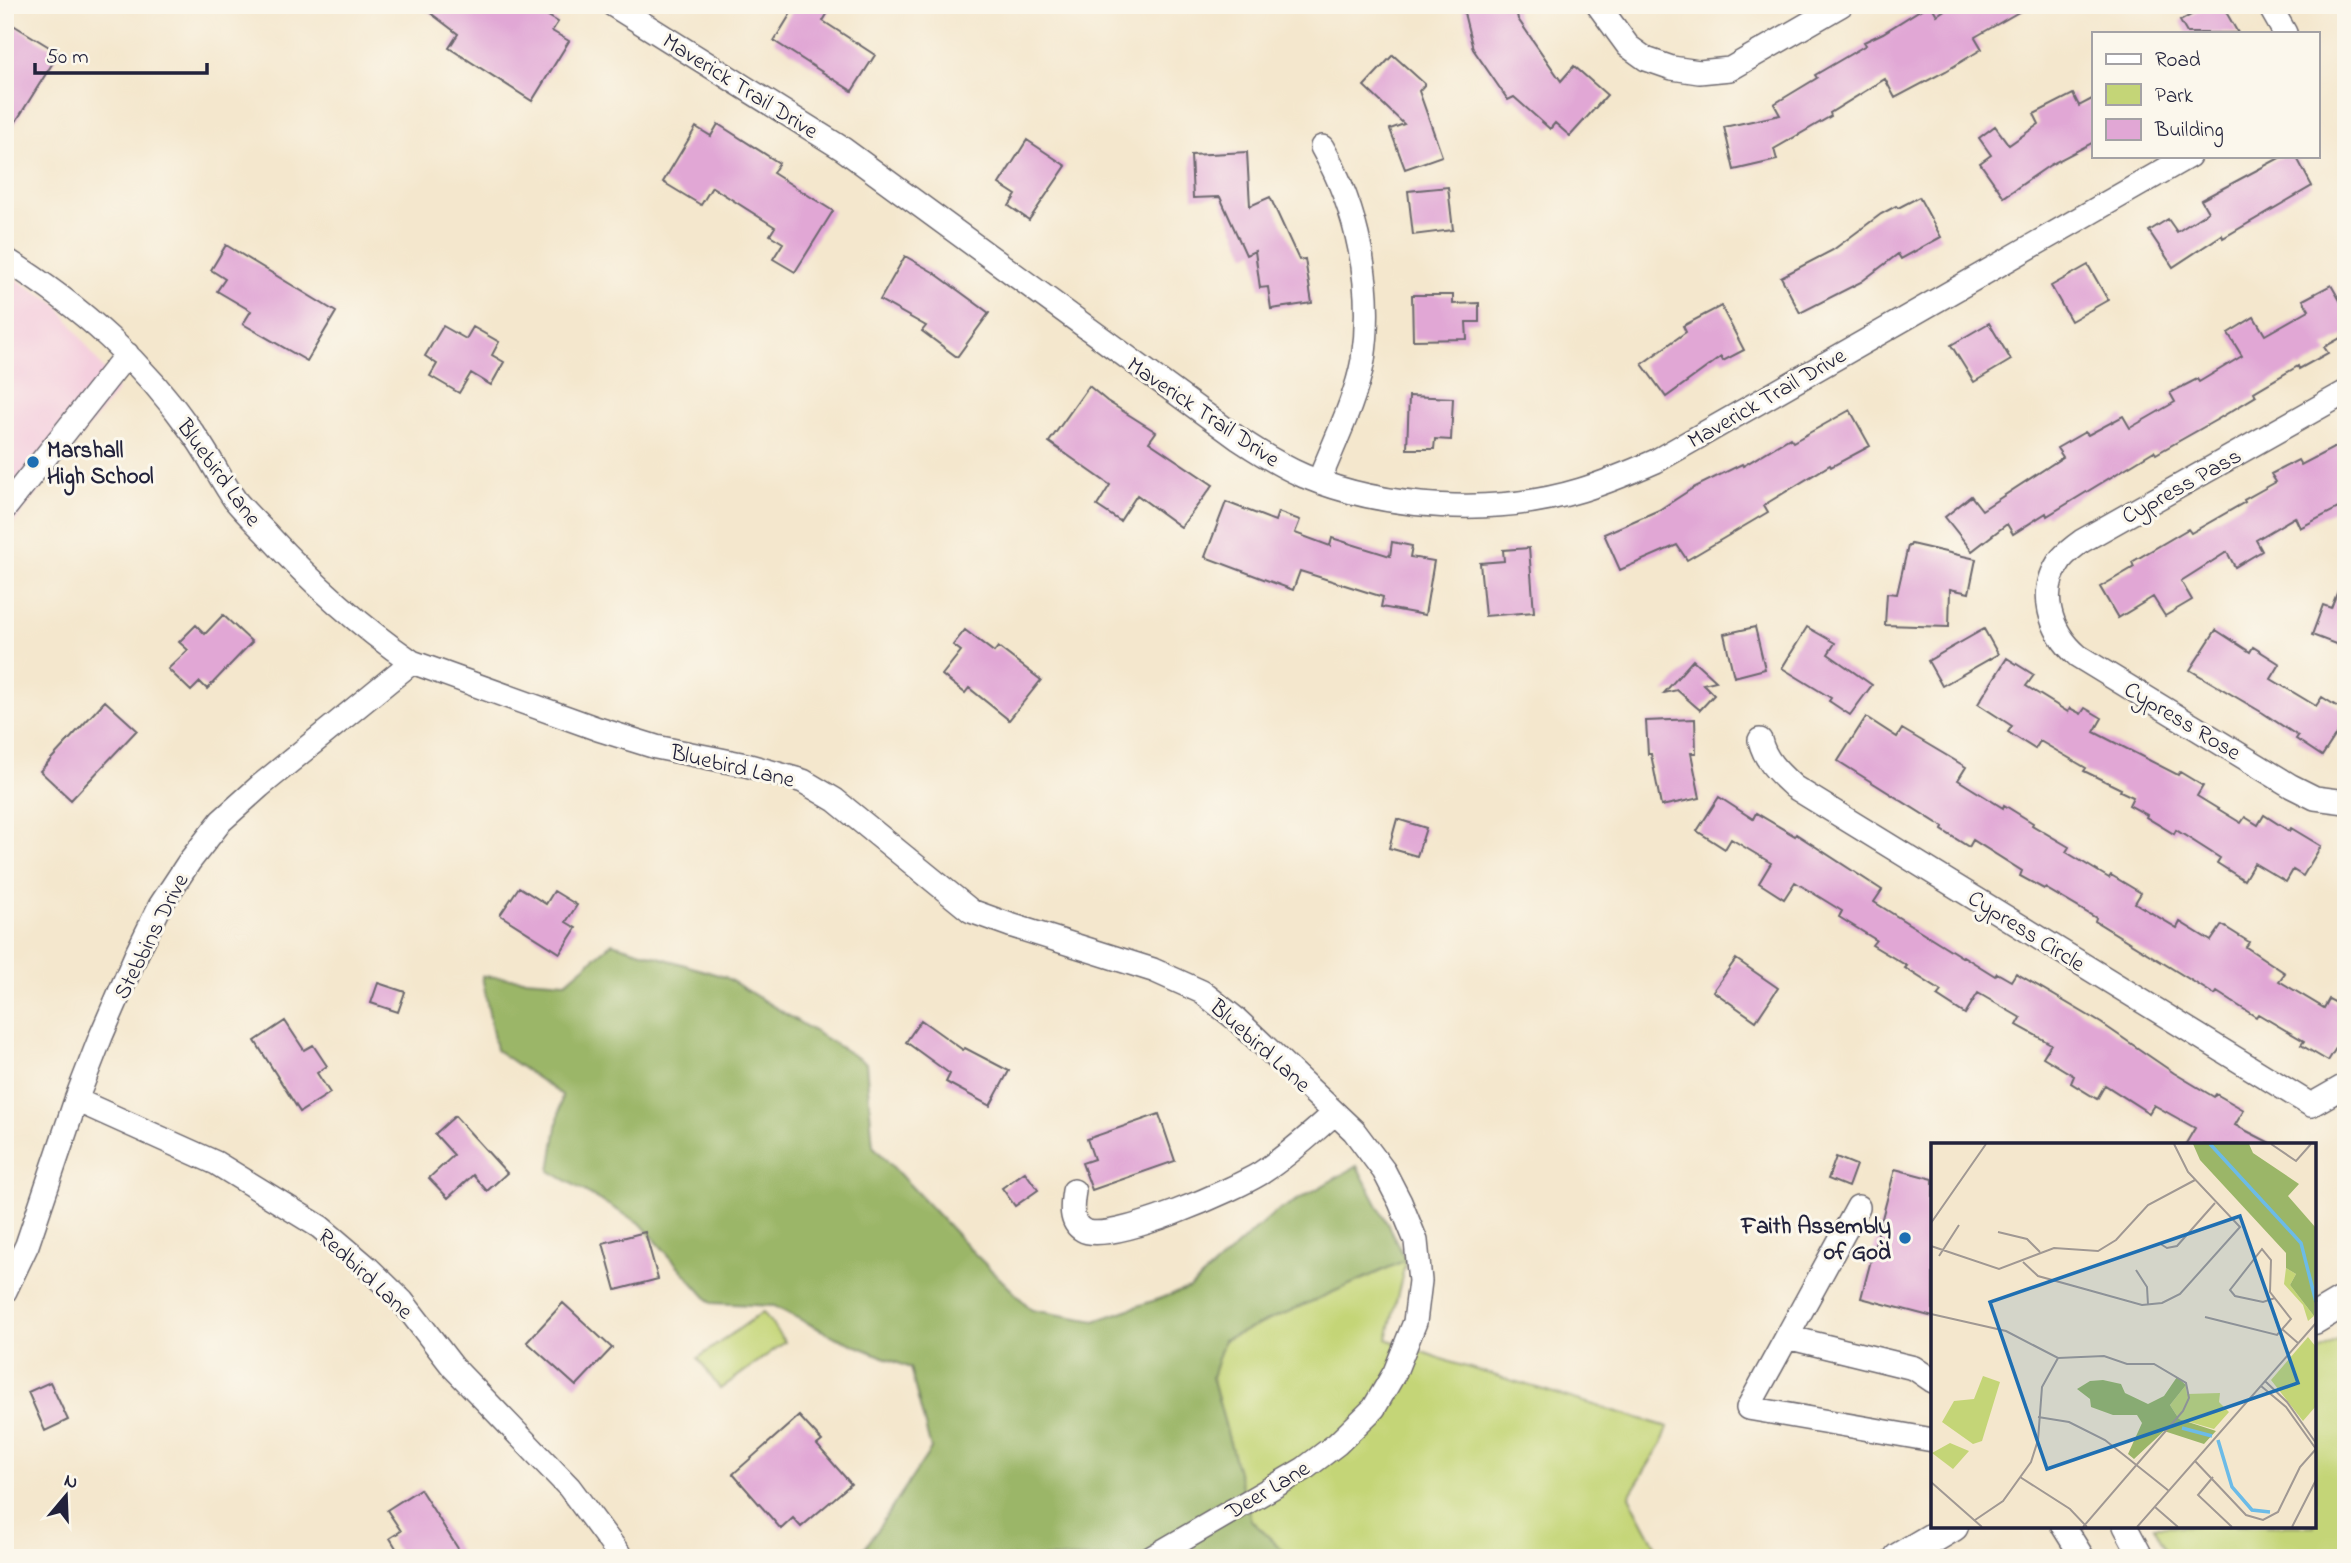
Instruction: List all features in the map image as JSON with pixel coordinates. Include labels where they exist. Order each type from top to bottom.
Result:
[{"type":"main road","points":[[2316,1318],[2346,1300]]},
{"type":"main road","points":[[1899,1558],[1950,1528]]},
{"type":"street","name":"Maverick Trail Drive","points":[[613,5],[844,149],[1269,459],[1319,481],[1397,500],[1446,505],[1487,505],[1578,491],[1656,461],[2186,158]]},
{"type":"street","points":[[1598,5],[1628,46],[1646,59],[1672,68],[1699,72],[1730,69],[1842,5]]},
{"type":"street","points":[[2269,5],[2284,32]]},
{"type":"street","points":[[1319,481],[1363,361],[1365,327],[1364,275],[1359,244],[1348,201],[1322,147]]},
{"type":"street","name":"Bluebird Lane","points":[[5,259],[54,290],[118,343],[163,394],[195,436],[236,501],[296,565],[385,643],[412,662],[454,679],[656,747],[746,765],[803,780],[835,800],[971,911],[1153,970],[1202,992],[1236,1019],[1354,1131],[1384,1171],[1416,1241],[1420,1281],[1415,1322],[1395,1372],[1374,1408]]},
{"type":"street","points":[[5,509],[127,354]]},
{"type":"street","name":"Cypress Pass","points":[[2049,603],[2049,588],[2057,565],[2063,556],[2082,541],[2346,392]]},
{"type":"street","name":"Cypress Rose","points":[[2049,603],[2057,634],[2078,656],[2291,786],[2315,798],[2346,803]]},
{"type":"street","name":"Stebbins Drive","points":[[5,1291],[27,1245],[76,1100],[137,953],[160,906],[221,821],[412,662]]},
{"type":"street","name":"Cypress Circle","points":[[1760,740],[1762,751],[1774,768],[1794,787],[2311,1105],[2346,1085]]},
{"type":"street","name":"Redbird Lane","points":[[76,1100],[215,1163],[320,1227],[402,1301],[453,1367],[569,1487],[622,1558]]},
{"type":"street","points":[[1074,1191],[1072,1210],[1076,1223],[1084,1231],[1100,1233],[1163,1217],[1213,1198],[1262,1173],[1335,1113]]},
{"type":"street","points":[[1858,1207],[1748,1408],[1931,1440]]},
{"type":"street","points":[[1787,1337],[1914,1368],[1931,1380]]},
{"type":"street","name":"Deer Lane","points":[[1151,1558],[1304,1469],[1337,1444],[1374,1408]]},
{"type":"street","points":[[2064,1528],[2083,1558]]},
{"type":"street","points":[[2125,1528],[2142,1558]]},
{"type":"shaded area","name":"Marshall High School","points":[[5,273],[58,305],[118,390],[5,535]]},
{"type":"green space","points":[[612,943],[725,977],[866,1063],[873,1146],[1032,1310],[1095,1321],[1190,1288],[1273,1214],[1357,1166],[1406,1260],[1224,1340],[1212,1377],[1251,1520],[1291,1558],[852,1558],[867,1545],[931,1449],[910,1368],[835,1337],[774,1306],[711,1303],[641,1224],[550,1171],[562,1095],[496,1050],[482,976],[566,982]]},
{"type":"green space","points":[[1406,1260],[1387,1339],[1453,1363],[1668,1427],[1662,1443],[1629,1496],[1662,1558],[1291,1558],[1251,1521],[1212,1377],[1224,1340]]},
{"type":"green space","points":[[763,1312],[785,1342],[720,1389],[698,1358]]},
{"type":"green space","points":[[2346,1336],[2346,1558],[2170,1558],[2155,1528],[2316,1528],[2316,1353]]},
{"type":"building","points":[[420,5],[530,5],[558,22],[552,31],[569,41],[532,101],[449,48],[458,34]]},
{"type":"building","points":[[796,5],[820,5],[829,11],[823,21],[875,55],[852,91],[774,41]]},
{"type":"building","points":[[1462,5],[1515,5],[1518,19],[1561,81],[1574,66],[1607,95],[1570,136],[1555,123],[1550,129],[1514,97],[1508,100],[1473,49]]},
{"type":"building","points":[[1931,5],[1937,15],[1952,5],[2031,5],[1975,37],[1982,49],[1946,71],[1895,98],[1885,79],[1830,113],[1831,116],[1774,149],[1777,160],[1734,170],[1724,127],[1780,115],[1774,104],[1817,78],[1815,75],[1866,45],[1864,42]]},
{"type":"building","points":[[2209,5],[2222,5],[2237,32],[2186,32],[2180,21]]},
{"type":"building","points":[[5,20],[59,53],[5,139]]},
{"type":"building","points":[[1393,55],[1425,84],[1419,91],[1442,156],[1405,169],[1390,129],[1404,124],[1364,86]]},
{"type":"building","points":[[2073,94],[2079,106],[2092,99],[2092,143],[2050,165],[2004,197],[1980,163],[1991,155],[1979,138],[1995,126],[2009,145],[2039,124],[2034,114]]},
{"type":"building","points":[[718,124],[779,163],[773,173],[833,211],[795,272],[773,259],[783,243],[770,235],[775,227],[712,187],[701,205],[663,182],[696,127],[711,136]]},
{"type":"building","points":[[1027,140],[1066,166],[1029,220],[1009,206],[1016,195],[999,184]]},
{"type":"building","points":[[1247,152],[1250,206],[1270,197],[1299,260],[1305,259],[1312,303],[1271,309],[1268,287],[1260,288],[1255,251],[1246,255],[1220,197],[1193,198],[1191,155]]},
{"type":"building","points":[[2279,158],[2297,158],[2312,186],[2223,238],[2222,235],[2173,267],[2149,231],[2168,219],[2177,232],[2208,212],[2201,200]]},
{"type":"building","points":[[1448,187],[1453,230],[1413,235],[1408,191]]},
{"type":"building","points":[[1919,197],[1941,237],[1901,259],[1898,254],[1861,282],[1800,313],[1781,277],[1833,250],[1881,214]]},
{"type":"building","points":[[226,245],[336,312],[307,361],[243,324],[251,311],[217,291],[225,279],[211,270]]},
{"type":"building","points":[[905,256],[933,272],[989,313],[957,357],[922,331],[926,326],[880,300]]},
{"type":"building","points":[[2088,265],[2108,300],[2071,321],[2051,286]]},
{"type":"building","points":[[2331,285],[2346,311],[2346,335],[2324,347],[2328,353],[2299,369],[2298,366],[2254,392],[2256,396],[2218,419],[2156,454],[2154,451],[2013,534],[2007,524],[1972,551],[1945,517],[1971,496],[1982,510],[2063,457],[2057,448],[2085,432],[2088,435],[2123,416],[2130,428],[2175,402],[2170,393],[2197,379],[2199,382],[2242,356],[2228,333],[2254,317],[2265,335],[2309,310],[2303,300]]},
{"type":"building","points":[[1412,295],[1453,295],[1453,304],[1479,303],[1479,322],[1466,322],[1467,339],[1413,340]]},
{"type":"building","points":[[1721,306],[1744,350],[1723,361],[1721,357],[1666,397],[1642,364],[1686,332],[1683,326]]},
{"type":"building","points":[[1989,323],[2011,360],[1974,382],[1951,345]]},
{"type":"building","points":[[443,326],[466,339],[473,327],[499,342],[492,355],[504,362],[491,385],[471,373],[459,393],[430,376],[437,364],[425,356]]},
{"type":"building","points":[[1089,386],[1107,401],[1156,432],[1149,442],[1213,485],[1181,527],[1137,495],[1120,521],[1097,506],[1110,485],[1049,442]]},
{"type":"building","points":[[1409,396],[1453,398],[1451,440],[1435,439],[1434,449],[1407,449]]},
{"type":"building","points":[[1850,410],[1870,446],[1831,467],[1830,465],[1764,505],[1768,512],[1687,560],[1677,545],[1620,570],[1604,534],[1659,510],[1693,488],[1742,464],[1743,466],[1790,438],[1793,442]]},
{"type":"building","points":[[2339,445],[2346,457],[2346,504],[2300,528],[2295,517],[2256,540],[2262,551],[2235,567],[2227,552],[2181,581],[2192,600],[2165,616],[2153,597],[2118,618],[2100,587],[2134,567],[2132,562],[2188,529],[2191,533],[2276,482],[2271,474],[2298,460],[2301,465]]},
{"type":"building","points":[[1226,502],[1275,521],[1278,512],[1300,520],[1295,533],[1330,546],[1332,538],[1390,556],[1392,542],[1412,546],[1410,557],[1434,561],[1425,615],[1381,607],[1383,597],[1300,571],[1293,590],[1205,557]]},
{"type":"building","points":[[1911,544],[1976,559],[1969,593],[1950,589],[1949,627],[1885,625],[1887,593],[1897,594],[1908,546]]},
{"type":"building","points":[[1529,548],[1534,612],[1485,616],[1480,563],[1504,561],[1503,550]]},
{"type":"building","points":[[2345,573],[2346,648],[2312,635],[2323,605],[2331,608]]},
{"type":"building","points":[[223,615],[252,642],[207,689],[200,682],[191,691],[168,669],[188,650],[179,642],[196,625],[205,634]]},
{"type":"building","points":[[1755,627],[1765,669],[1734,677],[1724,634]]},
{"type":"building","points":[[1807,627],[1835,643],[1828,654],[1872,685],[1850,715],[1829,701],[1831,698],[1782,668]]},
{"type":"building","points":[[1984,629],[1998,654],[1942,686],[1928,661]]},
{"type":"building","points":[[965,630],[994,652],[998,647],[1041,680],[1009,720],[969,688],[965,693],[942,675],[961,651],[953,645]]},
{"type":"building","points":[[2216,630],[2250,652],[2253,647],[2280,664],[2271,679],[2316,706],[2322,697],[2346,712],[2346,719],[2322,756],[2263,713],[2190,670]]},
{"type":"building","points":[[2007,658],[2034,675],[2026,686],[2068,712],[2070,708],[2081,714],[2085,708],[2102,718],[2094,732],[2178,775],[2180,772],[2203,786],[2197,796],[2241,823],[2245,817],[2258,825],[2264,815],[2289,831],[2291,828],[2321,846],[2303,876],[2293,870],[2286,882],[2254,863],[2244,880],[2217,863],[2220,858],[2176,830],[2174,834],[2129,805],[2133,797],[2120,791],[2121,789],[2084,771],[2086,768],[2040,741],[2035,749],[2008,732],[2012,726],[1978,704]]},
{"type":"building","points":[[1693,660],[1716,681],[1703,684],[1714,695],[1700,710],[1677,690],[1664,693]]},
{"type":"building","points":[[105,701],[137,730],[71,800],[40,771]]},
{"type":"building","points":[[1866,717],[1897,737],[1902,729],[1966,767],[1958,780],[2003,808],[2004,805],[2069,847],[2066,852],[2109,878],[2111,875],[2141,893],[2135,903],[2177,928],[2180,922],[2211,941],[2222,925],[2249,942],[2246,947],[2285,973],[2279,981],[2324,1008],[2329,999],[2346,1008],[2346,1032],[2328,1061],[2301,1045],[2304,1041],[2258,1014],[2256,1017],[2217,992],[2215,995],[2095,921],[2096,918],[2020,876],[2022,871],[1973,840],[1969,847],[1942,830],[1943,827],[1838,761]]},
{"type":"building","points":[[1695,719],[1696,753],[1691,753],[1700,798],[1661,806],[1651,754],[1648,754],[1646,721]]},
{"type":"building","points":[[1719,797],[1753,819],[1756,813],[1795,836],[1796,834],[1882,890],[1874,902],[1995,976],[1997,973],[2011,981],[2016,973],[2101,1023],[2174,1073],[2214,1097],[2216,1094],[2244,1110],[2235,1125],[2270,1143],[2186,1143],[2195,1128],[2154,1105],[2149,1113],[2105,1085],[2097,1099],[2071,1083],[2074,1076],[2043,1057],[2051,1044],[2017,1025],[2021,1018],[1978,993],[1965,1014],[1937,996],[1941,991],[1872,945],[1876,940],[1839,917],[1842,911],[1795,882],[1784,899],[1759,883],[1771,863],[1731,839],[1725,849],[1697,831]]},
{"type":"building","points":[[1397,819],[1426,828],[1417,856],[1389,848]]},
{"type":"building","points":[[519,887],[546,904],[554,891],[577,905],[566,922],[576,928],[560,953],[500,915]]},
{"type":"building","points":[[1736,959],[1778,988],[1756,1021],[1713,991]]},
{"type":"building","points":[[378,983],[405,992],[398,1012],[371,1003]]},
{"type":"building","points":[[921,1020],[963,1050],[965,1048],[1009,1071],[990,1106],[946,1082],[950,1074],[906,1042]]},
{"type":"building","points":[[285,1021],[304,1050],[313,1045],[327,1066],[317,1073],[330,1093],[300,1112],[255,1041]]},
{"type":"building","points":[[1159,1114],[1175,1161],[1092,1190],[1082,1163],[1094,1159],[1087,1139]]},
{"type":"building","points":[[455,1116],[507,1173],[487,1191],[473,1175],[448,1198],[429,1178],[454,1155],[435,1134]]},
{"type":"building","points":[[1836,1157],[1856,1165],[1848,1187],[1828,1179]]},
{"type":"building","name":"Faith Assembly of God","points":[[1895,1169],[1931,1178],[1931,1316],[1861,1298]]},
{"type":"building","points":[[1025,1172],[1038,1190],[1015,1206],[1002,1188]]},
{"type":"building","points":[[645,1232],[658,1279],[616,1290],[603,1243]]},
{"type":"building","points":[[563,1303],[612,1348],[576,1386],[527,1342]]},
{"type":"building","points":[[50,1382],[68,1420],[45,1431],[28,1392]]},
{"type":"building","points":[[799,1416],[822,1441],[817,1445],[851,1484],[801,1527],[793,1518],[781,1529],[733,1474]]},
{"type":"building","points":[[420,1489],[464,1558],[402,1558],[390,1538],[401,1531],[387,1510]]},
{"type":"place","name":"Marshall High School","points":[[33,462]]},
{"type":"place","name":"Faith Assembly of God","points":[[1905,1238]]}]
